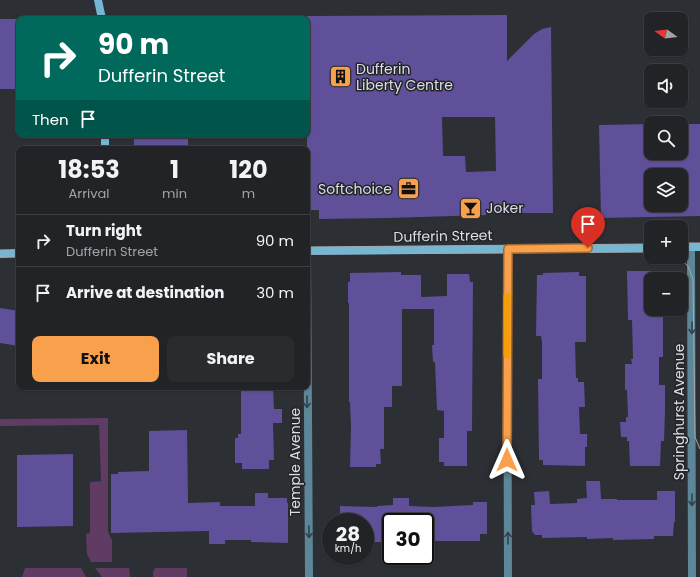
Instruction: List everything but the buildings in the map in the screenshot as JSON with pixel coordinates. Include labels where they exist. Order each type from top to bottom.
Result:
[{"type":"main road","points":[[98,0],[101,16]]},
{"type":"main road","points":[[691,247],[700,247]]},
{"type":"main road","name":"Dufferin Street","points":[[310,251],[644,248]]},
{"type":"main road","points":[[0,254],[16,253]]},
{"type":"street","name":"Springhurst Avenue","points":[[691,247],[696,461],[692,577]]},
{"type":"street","points":[[508,249],[508,577]]},
{"type":"street","name":"Temple Avenue","points":[[308,390],[309,577]]},
{"type":"shaded area","points":[[108,418],[108,531],[112,539],[112,562],[91,562],[87,554],[86,534],[90,533],[90,482],[101,481],[99,425],[0,426],[0,419]]},
{"type":"shaded area","points":[[25,568],[81,568],[86,577],[22,577]]},
{"type":"shaded area","points":[[95,568],[129,568],[130,577],[102,577]]},
{"type":"shaded area","points":[[155,568],[187,568],[187,577],[153,577]]},
{"type":"tram line","points":[[688,243],[700,243]]},
{"type":"tram line","points":[[310,247],[644,244]]},
{"type":"tram line","points":[[0,250],[16,250]]},
{"type":"tram line","points":[[310,254],[644,252]]},
{"type":"tram line","points":[[0,257],[16,257]]},
{"type":"tram line","points":[[686,264],[693,279],[695,437],[700,449]]},
{"type":"slow traffic","points":[[507,296],[507,355]]},
{"type":"place","name":"Dufferin Liberty Centre","points":[[340,77]]},
{"type":"place","name":"Softchoice","points":[[408,189]]},
{"type":"place","name":"Joker","points":[[471,208]]},
{"type":"route","points":[[507,460],[508,249],[588,248]]}]
